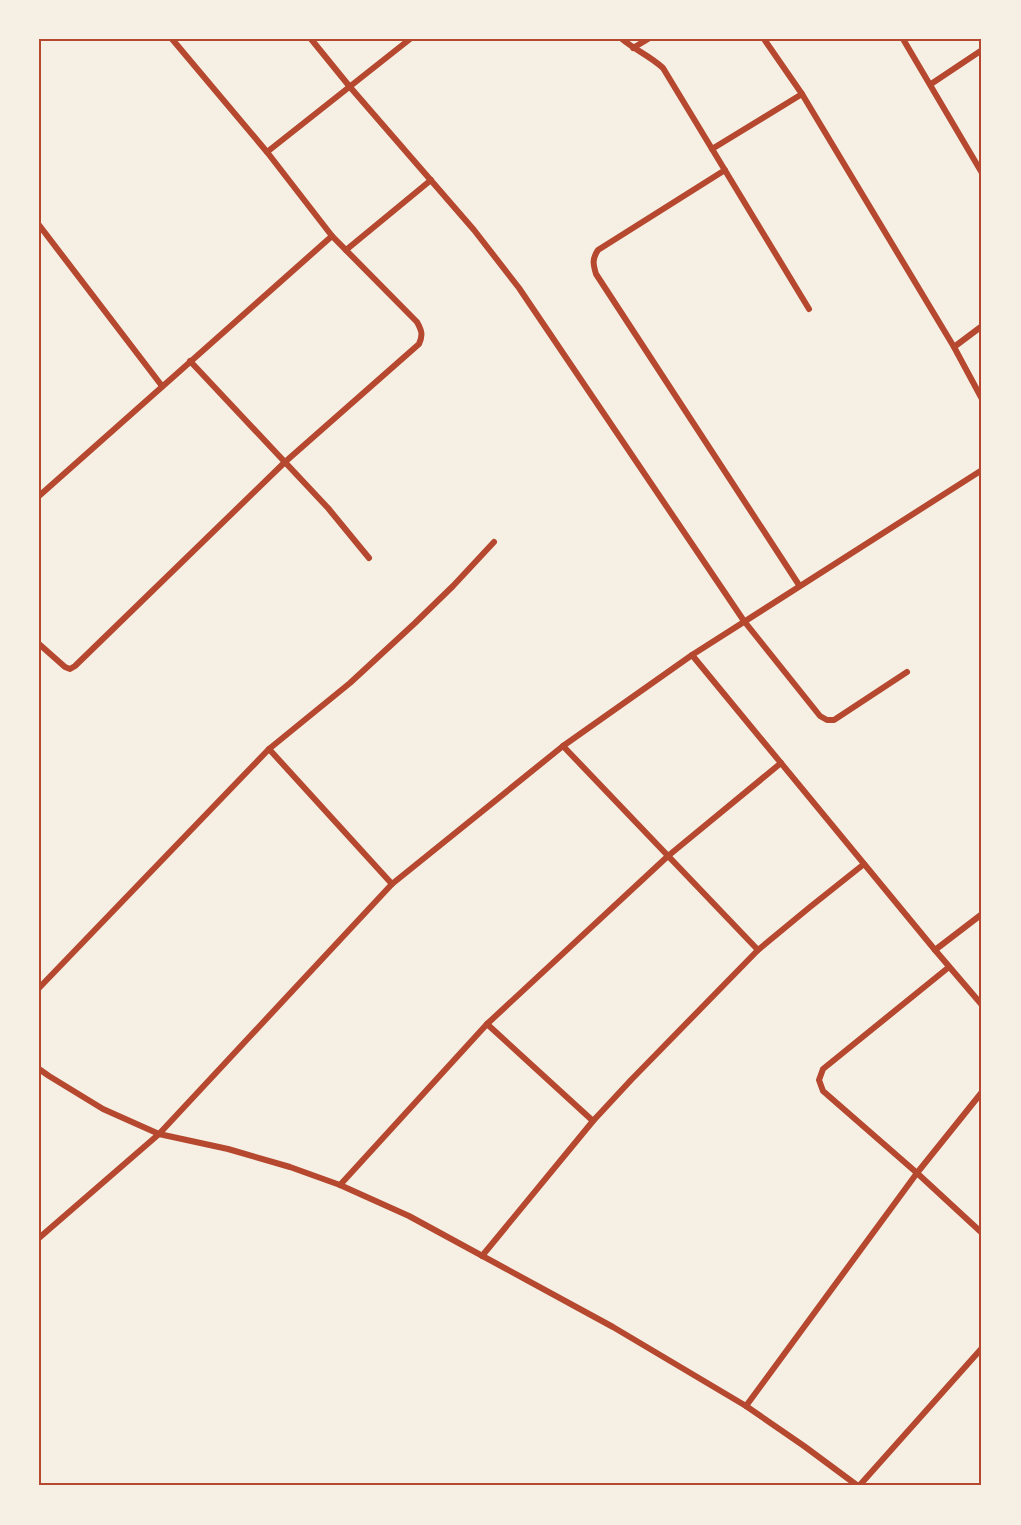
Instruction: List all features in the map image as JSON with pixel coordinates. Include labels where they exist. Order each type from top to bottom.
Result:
[{"type":"street","points":[[39,644],[64,667],[70,669],[75,666],[285,462],[419,344],[422,336],[417,322],[333,236],[267,152],[172,39]]},
{"type":"street","points":[[310,39],[474,230],[519,288],[744,621],[820,716],[827,720],[834,720],[842,716],[907,672]]},
{"type":"street","points":[[267,152],[410,39]]},
{"type":"street","points":[[622,39],[663,68],[809,309]]},
{"type":"street","points":[[633,48],[648,39]]},
{"type":"street","points":[[764,39],[802,94],[954,347],[982,399]]},
{"type":"street","points":[[903,39],[982,173]]},
{"type":"street","points":[[931,84],[982,50]]},
{"type":"street","points":[[712,149],[802,94]]},
{"type":"street","points":[[725,170],[598,250],[593,258],[593,265],[596,274],[799,585]]},
{"type":"street","points":[[346,250],[430,180]]},
{"type":"street","points":[[39,225],[162,386]]},
{"type":"street","points":[[39,495],[333,236]]},
{"type":"street","points":[[954,347],[982,326]]},
{"type":"street","points":[[190,361],[328,508],[369,558]]},
{"type":"street","points":[[39,1238],[159,1134],[392,884],[563,746],[693,654],[982,470]]},
{"type":"street","points":[[39,988],[269,750],[350,683],[399,638],[494,543]]},
{"type":"street","points":[[693,654],[982,1005]]},
{"type":"street","points":[[563,746],[758,951]]},
{"type":"street","points":[[269,750],[392,884]]},
{"type":"street","points":[[340,1185],[487,1024],[668,856],[781,763]]},
{"type":"street","points":[[482,1256],[593,1121],[758,951],[864,864]]},
{"type":"street","points":[[935,950],[982,914]]},
{"type":"street","points":[[949,967],[824,1070],[819,1080],[824,1091],[982,1233]]},
{"type":"street","points":[[487,1024],[593,1121]]},
{"type":"street","points":[[39,1069],[103,1109],[159,1134],[228,1149],[290,1167],[340,1185],[409,1216],[613,1327],[746,1406],[858,1486],[982,1348]]},
{"type":"street","points":[[746,1406],[917,1173],[982,1092]]}]
